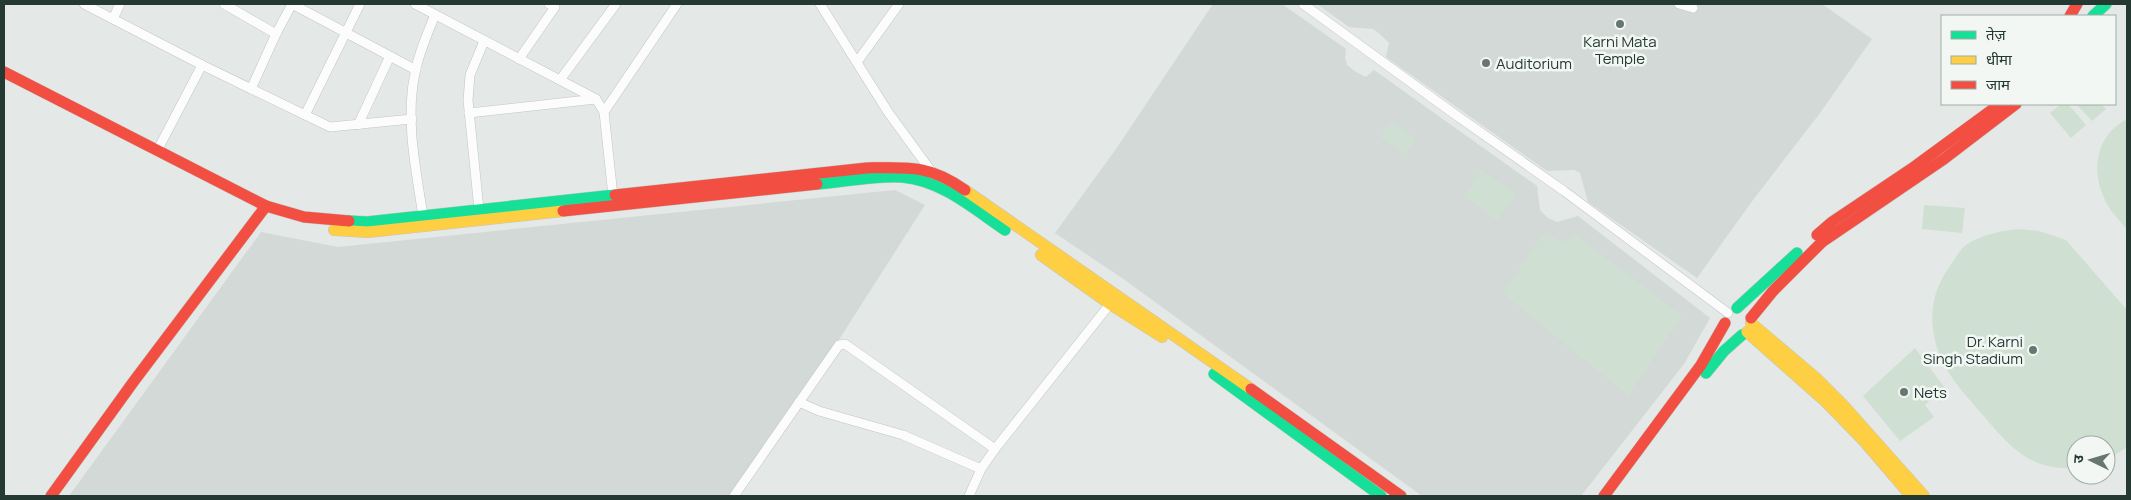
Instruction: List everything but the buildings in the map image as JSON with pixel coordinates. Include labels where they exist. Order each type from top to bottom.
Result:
[{"type":"main road","points":[[2071,15],[2077,4]]},
{"type":"main road","points":[[2094,15],[2106,4]]},
{"type":"main road","points":[[4,72],[157,151],[264,210],[315,220],[367,222],[867,168],[906,167],[931,171],[962,188],[1194,348],[1401,496]]},
{"type":"main road","points":[[4,81],[219,193],[300,226],[368,232],[869,179],[906,178],[929,183],[956,197],[1018,238],[1110,304],[1178,347],[1381,496]]},
{"type":"main road","points":[[1604,496],[1701,365],[1730,315],[1832,222],[1954,139],[1999,105]]},
{"type":"main road","points":[[1616,496],[1716,359],[1748,327],[1773,291],[1822,242],[1944,159],[2015,105]]},
{"type":"main road","points":[[51,496],[134,381],[264,210]]},
{"type":"main road","points":[[1730,315],[1748,312],[1748,327],[1826,402],[1912,496]]},
{"type":"main road","points":[[1730,315],[1728,330],[1734,334],[1748,327]]},
{"type":"main road","points":[[1748,327],[1816,378],[1843,405],[1924,496]]},
{"type":"street","points":[[84,4],[330,127],[412,119]]},
{"type":"street","points":[[113,19],[120,4]]},
{"type":"street","points":[[225,4],[276,34]]},
{"type":"street","points":[[251,88],[292,4],[416,70]]},
{"type":"street","points":[[305,115],[360,4]]},
{"type":"street","points":[[415,4],[596,99],[604,112],[613,196]]},
{"type":"street","points":[[560,80],[616,4]]},
{"type":"street","points":[[604,112],[677,4]]},
{"type":"street","points":[[820,4],[888,112],[931,171]]},
{"type":"street","points":[[857,62],[899,4]]},
{"type":"street","points":[[1303,4],[1572,196],[1730,315]]},
{"type":"street","points":[[1678,4],[1693,8]]},
{"type":"street","points":[[519,59],[554,5]]},
{"type":"street","points":[[423,216],[412,119],[416,70],[424,40],[435,15]]},
{"type":"street","points":[[479,210],[468,100],[470,75],[484,41]]},
{"type":"street","points":[[358,125],[390,56]]},
{"type":"street","points":[[157,151],[202,64]]},
{"type":"street","points":[[469,113],[596,99]]},
{"type":"street","points":[[969,496],[994,449],[1110,304]]},
{"type":"street","points":[[734,496],[835,347],[844,344],[994,449]]},
{"type":"street","points":[[799,402],[819,411],[903,435],[982,469]]},
{"type":"shaded area","points":[[1213,4],[1282,4],[1346,49],[1347,65],[1356,72],[1366,77],[1374,70],[1537,186],[1540,210],[1548,218],[1557,222],[1578,216],[1710,318],[1684,364],[1581,496],[1422,496],[1122,278],[1055,233],[1116,149]]},
{"type":"shaded area","points":[[1317,4],[1822,4],[1872,39],[1820,113],[1753,200],[1697,278],[1588,202],[1580,173],[1574,170],[1547,171],[1386,57],[1389,43],[1373,29],[1349,27]]},
{"type":"shaded area","points":[[895,190],[925,205],[739,496],[69,496],[261,232],[338,247]]},
{"type":"green space","points":[[2060,105],[2069,105],[2086,125],[2071,138],[2050,113]]},
{"type":"green space","points":[[2077,105],[2102,105],[2106,109],[2092,121]]},
{"type":"green space","points":[[2127,119],[2127,230],[2110,209],[2099,184],[2097,171],[2101,147],[2115,127]]},
{"type":"green space","points":[[1391,121],[1416,140],[1406,154],[1380,137]]},
{"type":"green space","points":[[1481,170],[1516,194],[1497,221],[1465,196]]},
{"type":"green space","points":[[1924,205],[1965,208],[1962,233],[1922,229]]},
{"type":"green space","name":"Dr. Karni Singh Stadium","points":[[2020,229],[2039,231],[2066,240],[2127,310],[2127,447],[2116,454],[2116,435],[2066,435],[2066,468],[2033,461],[2002,437],[1953,380],[1940,356],[1933,331],[1932,319],[1935,296],[1939,285],[1966,245],[1979,238]]},
{"type":"green space","points":[[1544,233],[1566,243],[1574,234],[1682,316],[1628,395],[1503,293]]},
{"type":"green space","name":"Nets","points":[[1915,348],[1945,388],[1925,405],[1934,417],[1900,441],[1863,396]]},
{"type":"traffic: fast","points":[[2094,15],[2106,4]]},
{"type":"traffic: fast","points":[[817,184],[881,177],[916,179],[944,190],[1005,230]]},
{"type":"traffic: fast","points":[[349,221],[367,222],[615,195]]},
{"type":"traffic: fast","points":[[1737,308],[1797,253]]},
{"type":"traffic: fast","points":[[1706,373],[1724,351],[1742,335]]},
{"type":"traffic: fast","points":[[1214,374],[1381,496]]},
{"type":"traffic: slow","points":[[965,190],[1251,389]]},
{"type":"traffic: slow","points":[[334,230],[368,232],[563,211]]},
{"type":"traffic: slow","points":[[1041,255],[1110,304],[1162,337]]},
{"type":"traffic: slow","points":[[1751,323],[1816,378],[1843,405],[1924,496]]},
{"type":"traffic: slow","points":[[1747,332],[1826,402],[1864,441],[1911,496]]},
{"type":"traffic: jam","points":[[2071,15],[2077,4]]},
{"type":"traffic: jam","points":[[4,72],[266,206],[304,217],[349,221]]},
{"type":"traffic: jam","points":[[1817,235],[1832,222],[1914,167],[1999,105]]},
{"type":"traffic: jam","points":[[1751,318],[1773,291],[1822,242],[1944,159],[2015,105]]},
{"type":"traffic: jam","points":[[615,195],[867,168],[918,169],[940,176],[965,190]]},
{"type":"traffic: jam","points":[[563,211],[817,184]]},
{"type":"traffic: jam","points":[[51,496],[134,381],[266,206]]},
{"type":"traffic: jam","points":[[1604,496],[1701,365],[1725,323]]},
{"type":"traffic: jam","points":[[1251,389],[1401,496]]},
{"type":"place","name":"Karni Mata Temple","points":[[1620,24]]},
{"type":"place","name":"Auditorium","points":[[1486,63]]},
{"type":"place","name":"Dr. Karni Singh Stadium","points":[[2033,350]]},
{"type":"place","name":"Nets","points":[[1904,392]]}]
